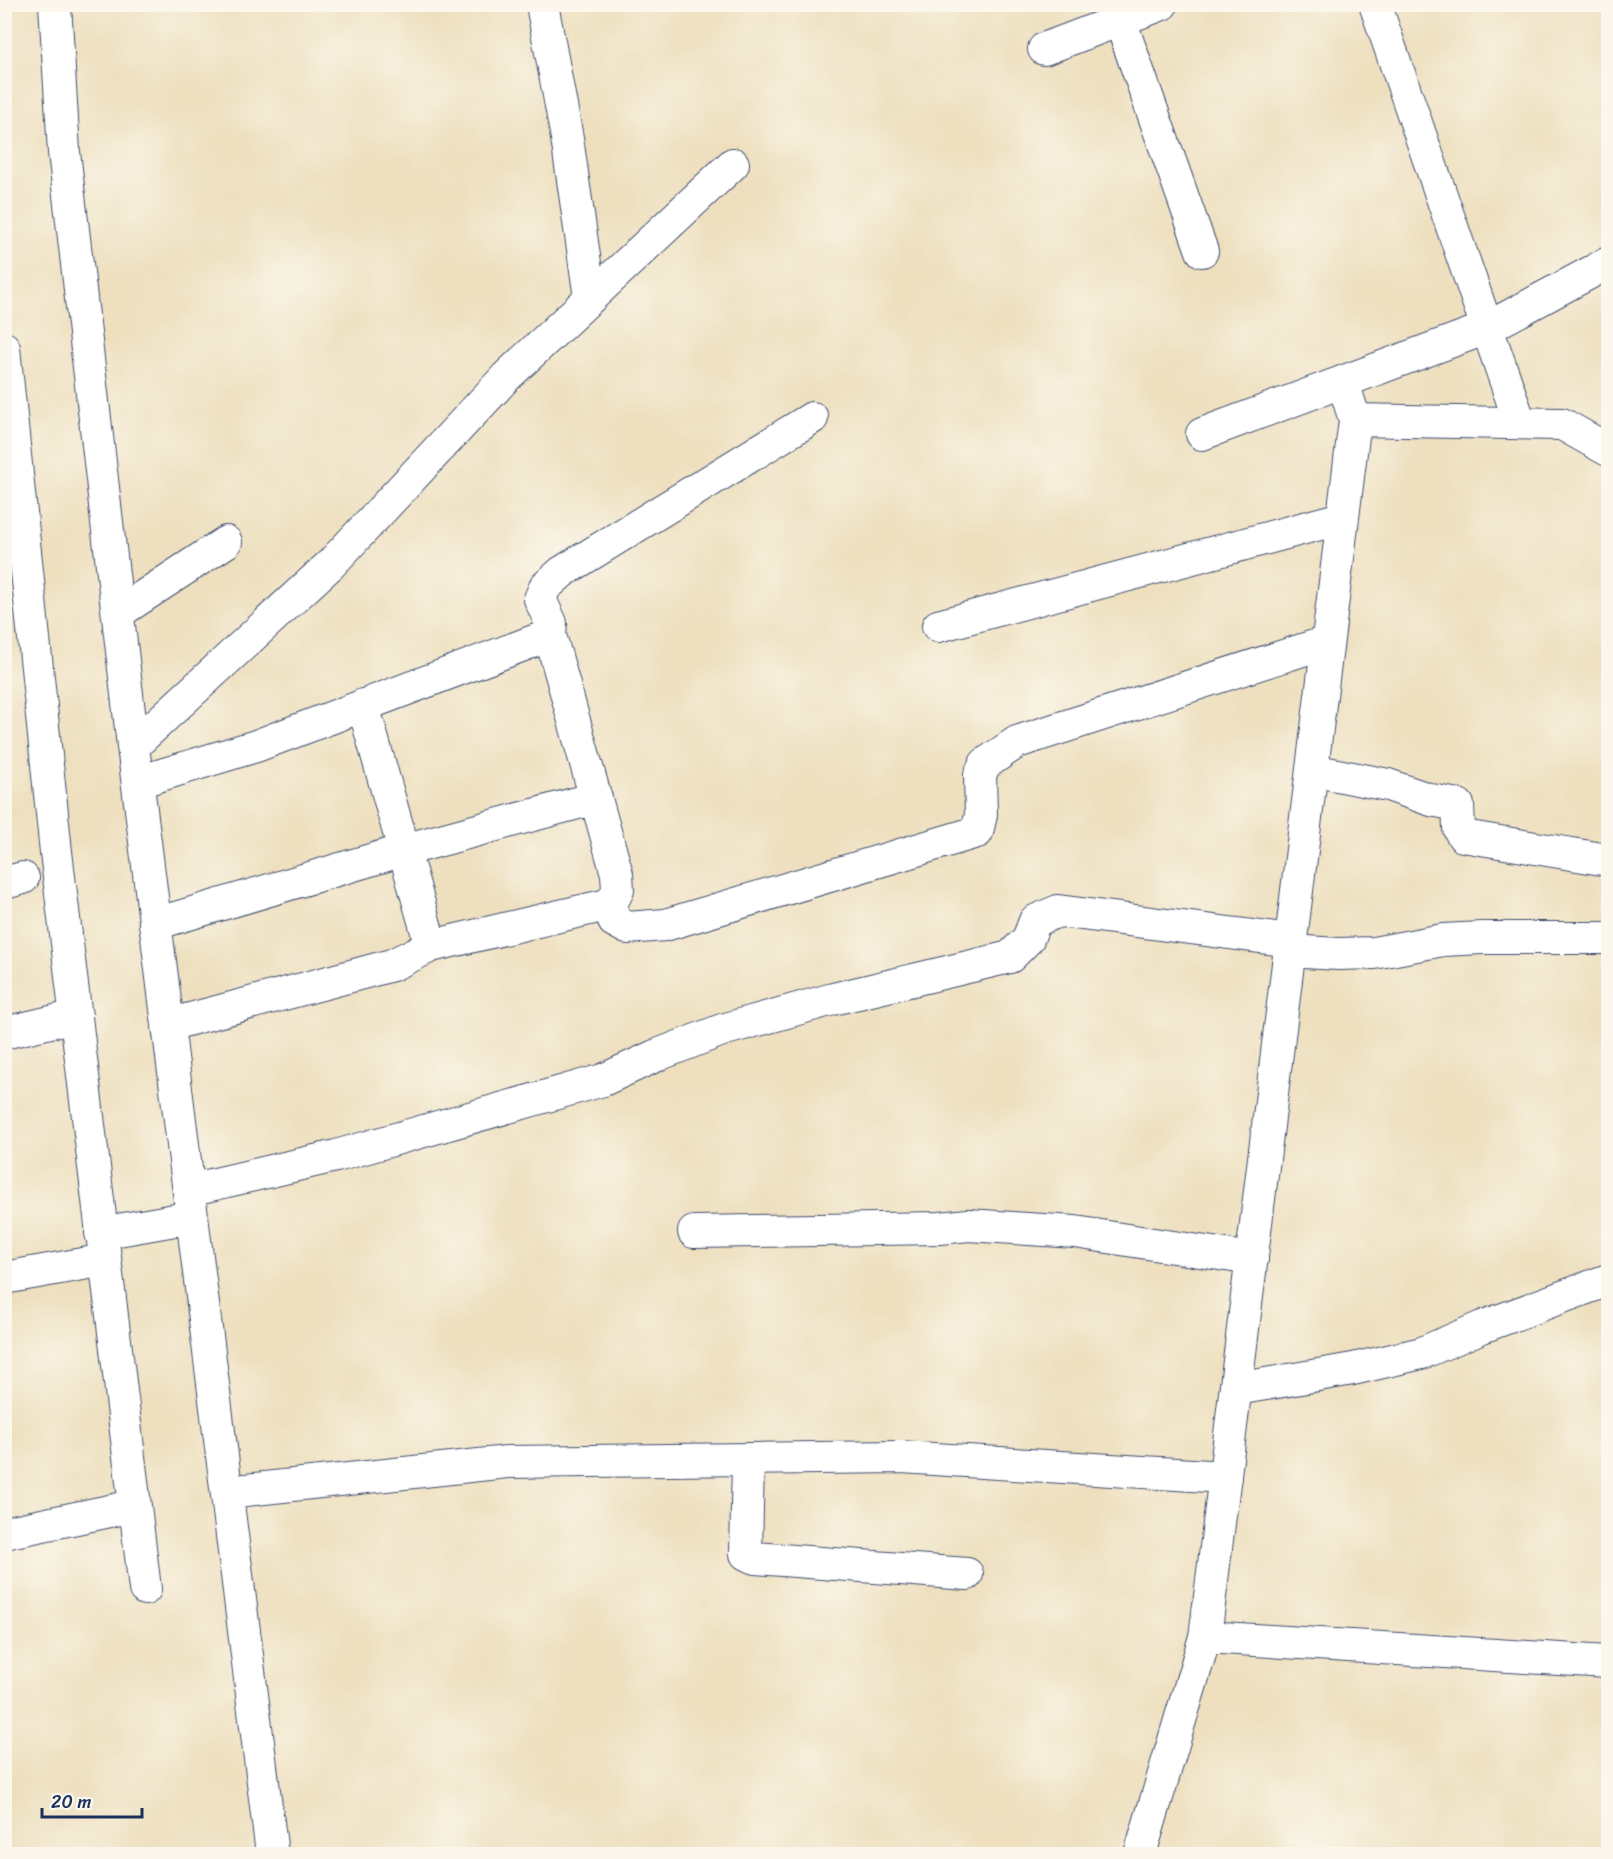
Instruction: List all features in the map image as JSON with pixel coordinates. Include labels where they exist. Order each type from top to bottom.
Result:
[{"type":"street","points":[[55,4],[64,152],[133,746],[272,1854]]},
{"type":"street","points":[[542,4],[567,138],[591,298]]},
{"type":"street","points":[[1044,49],[1162,4]]},
{"type":"street","points":[[1375,4],[1520,423]]},
{"type":"street","points":[[1120,20],[1202,250]]},
{"type":"street","points":[[133,746],[331,564],[506,377],[733,164]]},
{"type":"street","points":[[1202,434],[1487,328],[1608,263]]},
{"type":"street","points":[[4,348],[9,443],[145,1590]]},
{"type":"street","points":[[1140,1854],[1205,1637],[1355,420],[1343,382]]},
{"type":"street","points":[[812,418],[562,572],[545,587],[540,599],[551,624],[549,635],[616,874],[618,890],[611,904],[614,921],[627,928],[665,925],[977,832],[981,816],[980,775],[985,764],[1017,742],[1327,642]]},
{"type":"street","points":[[1355,420],[1562,424],[1608,450]]},
{"type":"street","points":[[938,626],[1342,518]]},
{"type":"street","points":[[118,613],[226,542]]},
{"type":"street","points":[[138,782],[255,746],[549,635]]},
{"type":"street","points":[[363,705],[431,946]]},
{"type":"street","points":[[1312,770],[1388,785],[1431,800],[1458,805],[1459,829],[1463,836],[1608,860]]},
{"type":"street","points":[[155,924],[404,850],[596,798]]},
{"type":"street","points":[[168,1025],[392,964],[431,946],[611,904]]},
{"type":"street","points":[[4,1278],[103,1247],[191,1204],[336,1156],[603,1080],[655,1056],[722,1030],[853,993],[1010,957],[1028,939],[1035,921],[1058,911],[1338,954],[1374,952],[1443,940],[1608,938]]},
{"type":"street","points":[[4,1033],[76,1016]]},
{"type":"street","points":[[694,1232],[940,1228],[968,1225],[1075,1232],[1252,1259]]},
{"type":"street","points":[[1236,1389],[1353,1369],[1422,1353],[1482,1327],[1608,1280]]},
{"type":"street","points":[[227,1492],[507,1462],[901,1457],[1225,1477]]},
{"type":"street","points":[[748,1460],[746,1554],[755,1558],[967,1574]]},
{"type":"street","points":[[4,1533],[134,1506]]},
{"type":"street","points":[[1205,1637],[1608,1662]]}]
